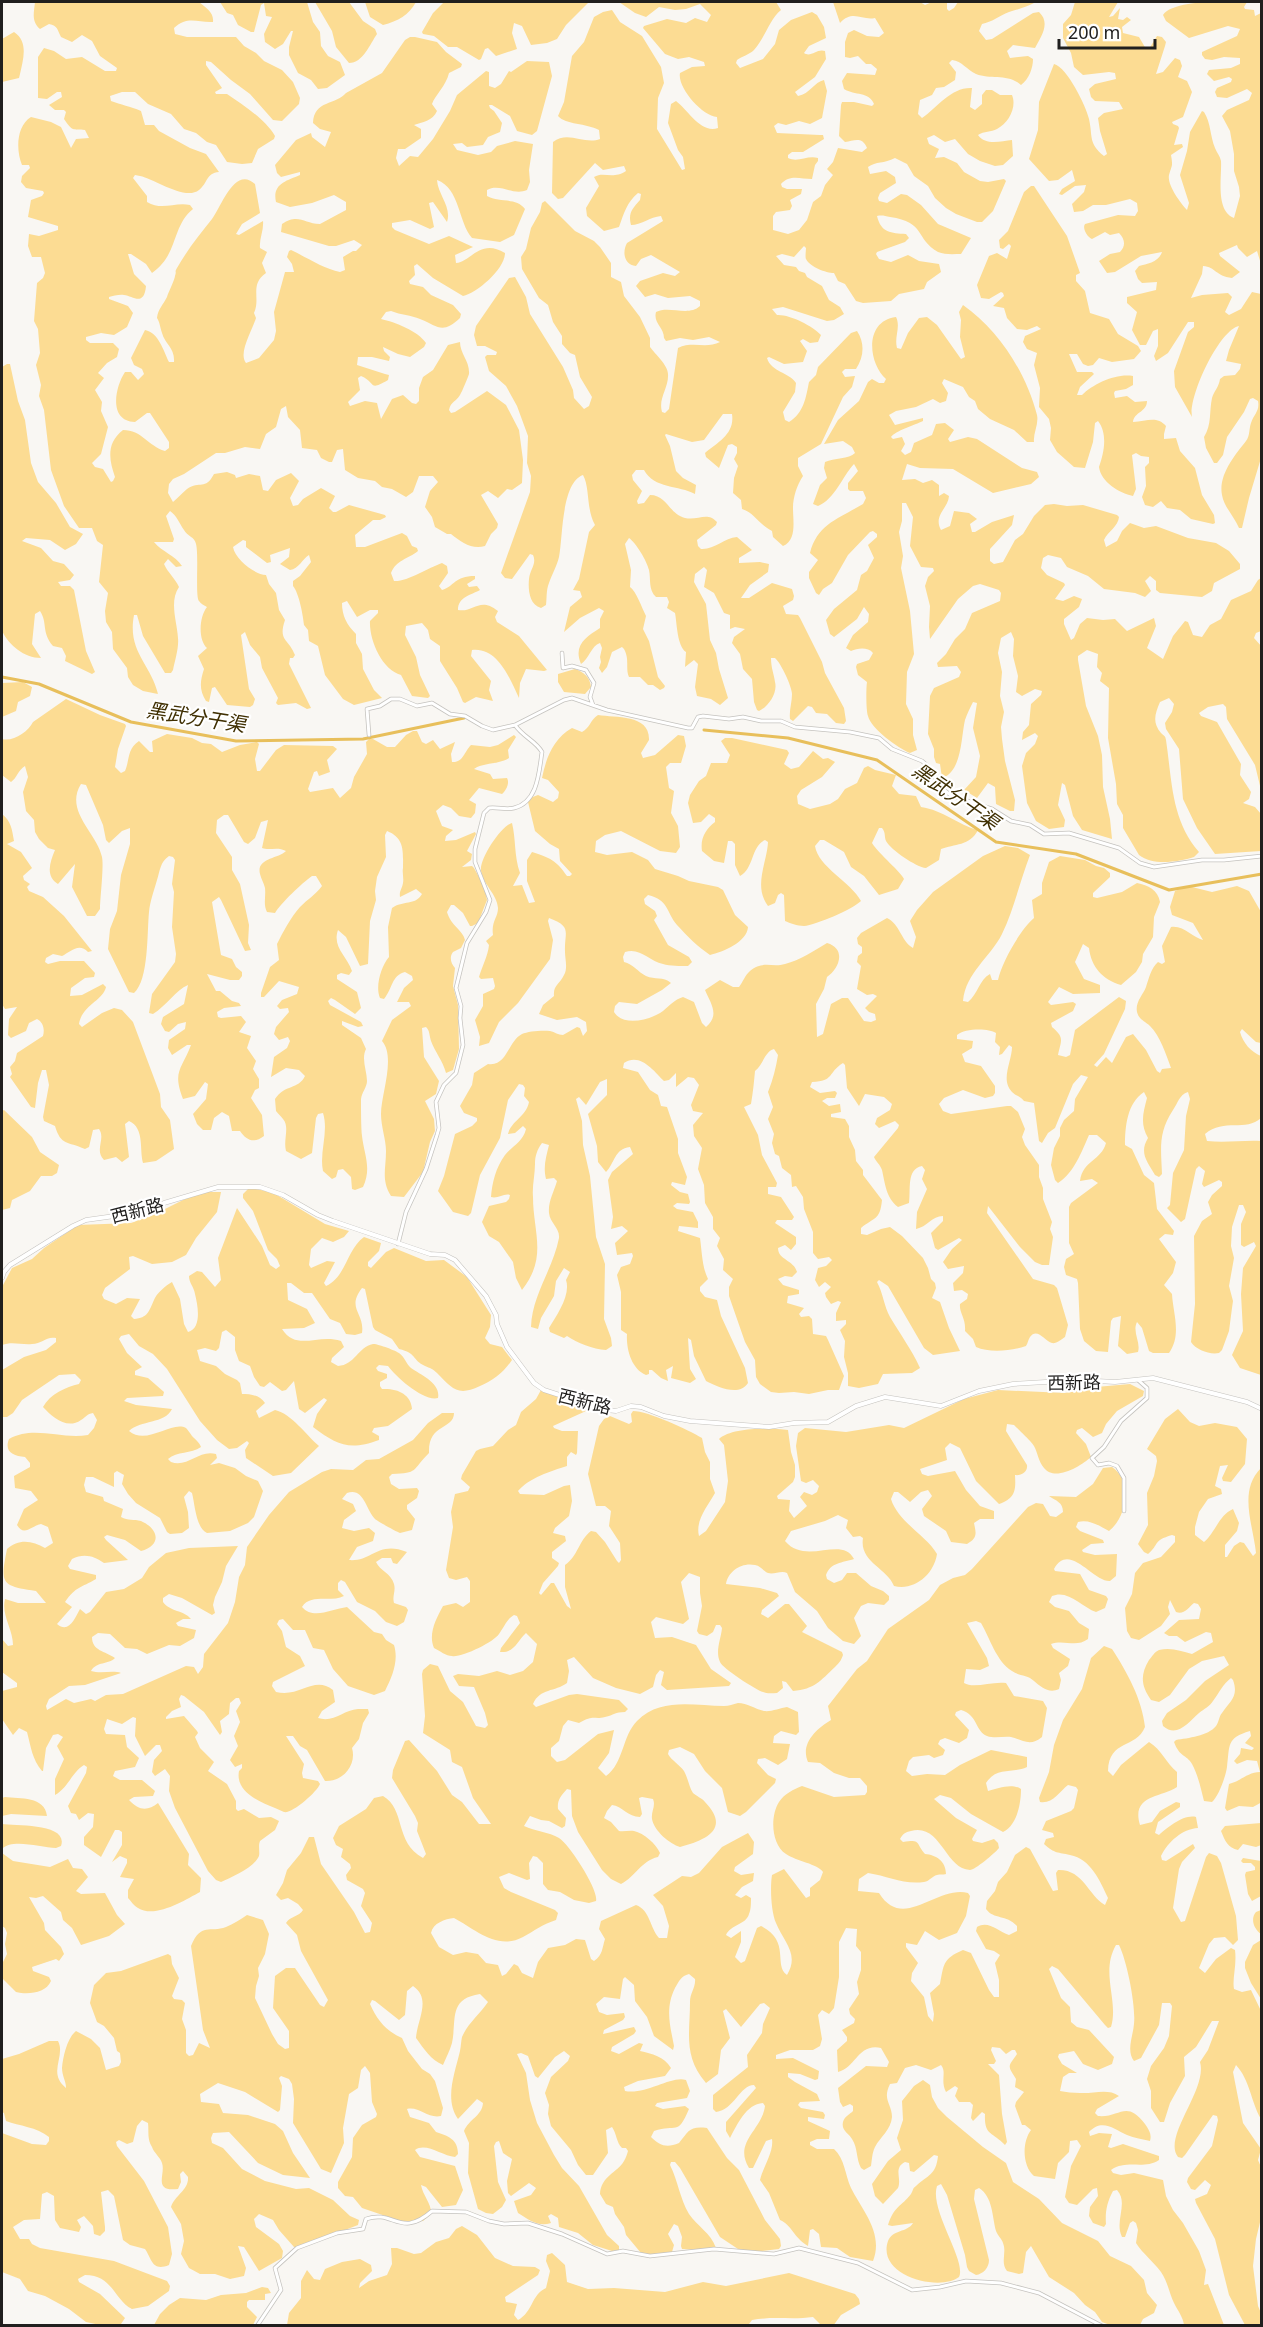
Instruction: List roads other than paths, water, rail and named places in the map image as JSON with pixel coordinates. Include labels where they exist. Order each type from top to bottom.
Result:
[{"type":"street","points":[[562,653],[562,668],[572,666],[586,670],[594,683],[590,697],[594,706]]},
{"type":"street","points":[[582,701],[590,697]]},
{"type":"street","points":[[369,735],[367,709],[380,706],[391,699],[400,699],[417,705],[432,703],[450,714],[465,716],[493,730],[515,725],[572,698],[594,706],[688,728],[692,728],[699,717],[703,716],[781,721],[795,727],[879,738],[892,749],[922,761],[930,768],[941,788],[952,796],[992,809],[1011,821],[1030,825],[1044,834],[1069,833],[1119,848],[1140,863],[1154,867],[1202,860],[1262,856]]},
{"type":"street","points":[[398,1244],[406,1212],[426,1169],[439,1128],[436,1102],[444,1086],[456,1073],[463,1045],[461,1006],[456,988],[467,943],[480,924],[490,900],[475,862],[475,849],[484,813],[489,808],[514,808],[524,804],[536,787],[542,752],[539,746],[522,735],[515,725]]},
{"type":"street","name":"西新路","points":[[2,1278],[10,1265],[80,1223],[143,1212],[164,1203],[218,1187],[260,1187],[283,1195],[318,1215],[398,1244],[430,1254],[445,1255],[455,1260],[486,1296],[496,1315],[497,1324],[507,1347],[534,1383],[544,1390],[606,1410],[616,1411],[631,1406],[641,1407],[664,1416],[690,1421],[769,1427],[794,1423],[828,1422],[856,1406],[885,1397],[941,1406],[998,1386],[1079,1380],[1114,1382],[1153,1378],[1247,1402],[1262,1408]]},
{"type":"street","points":[[1124,1511],[1124,1478],[1117,1466],[1112,1463],[1098,1466],[1092,1458],[1104,1447],[1121,1421],[1147,1398],[1147,1388],[1138,1380]]},
{"type":"street","points":[[257,2325],[281,2290],[275,2268],[297,2248],[337,2233],[363,2229],[366,2219],[376,2216],[408,2225],[419,2222],[432,2211],[466,2212],[504,2224],[528,2223],[562,2234],[607,2254],[623,2252],[650,2256],[714,2249],[774,2253],[799,2248],[858,2263],[912,2290],[940,2288],[966,2281],[1001,2283],[1039,2293],[1102,2325]]},
{"type":"waterway","name":"黑武分干渠","points":[[2,677],[39,684],[131,722],[236,741],[363,739],[464,718]]},
{"type":"waterway","name":"黑武分干渠","points":[[704,730],[788,738],[877,760],[996,842],[1076,854],[1169,890],[1262,874]]}]
